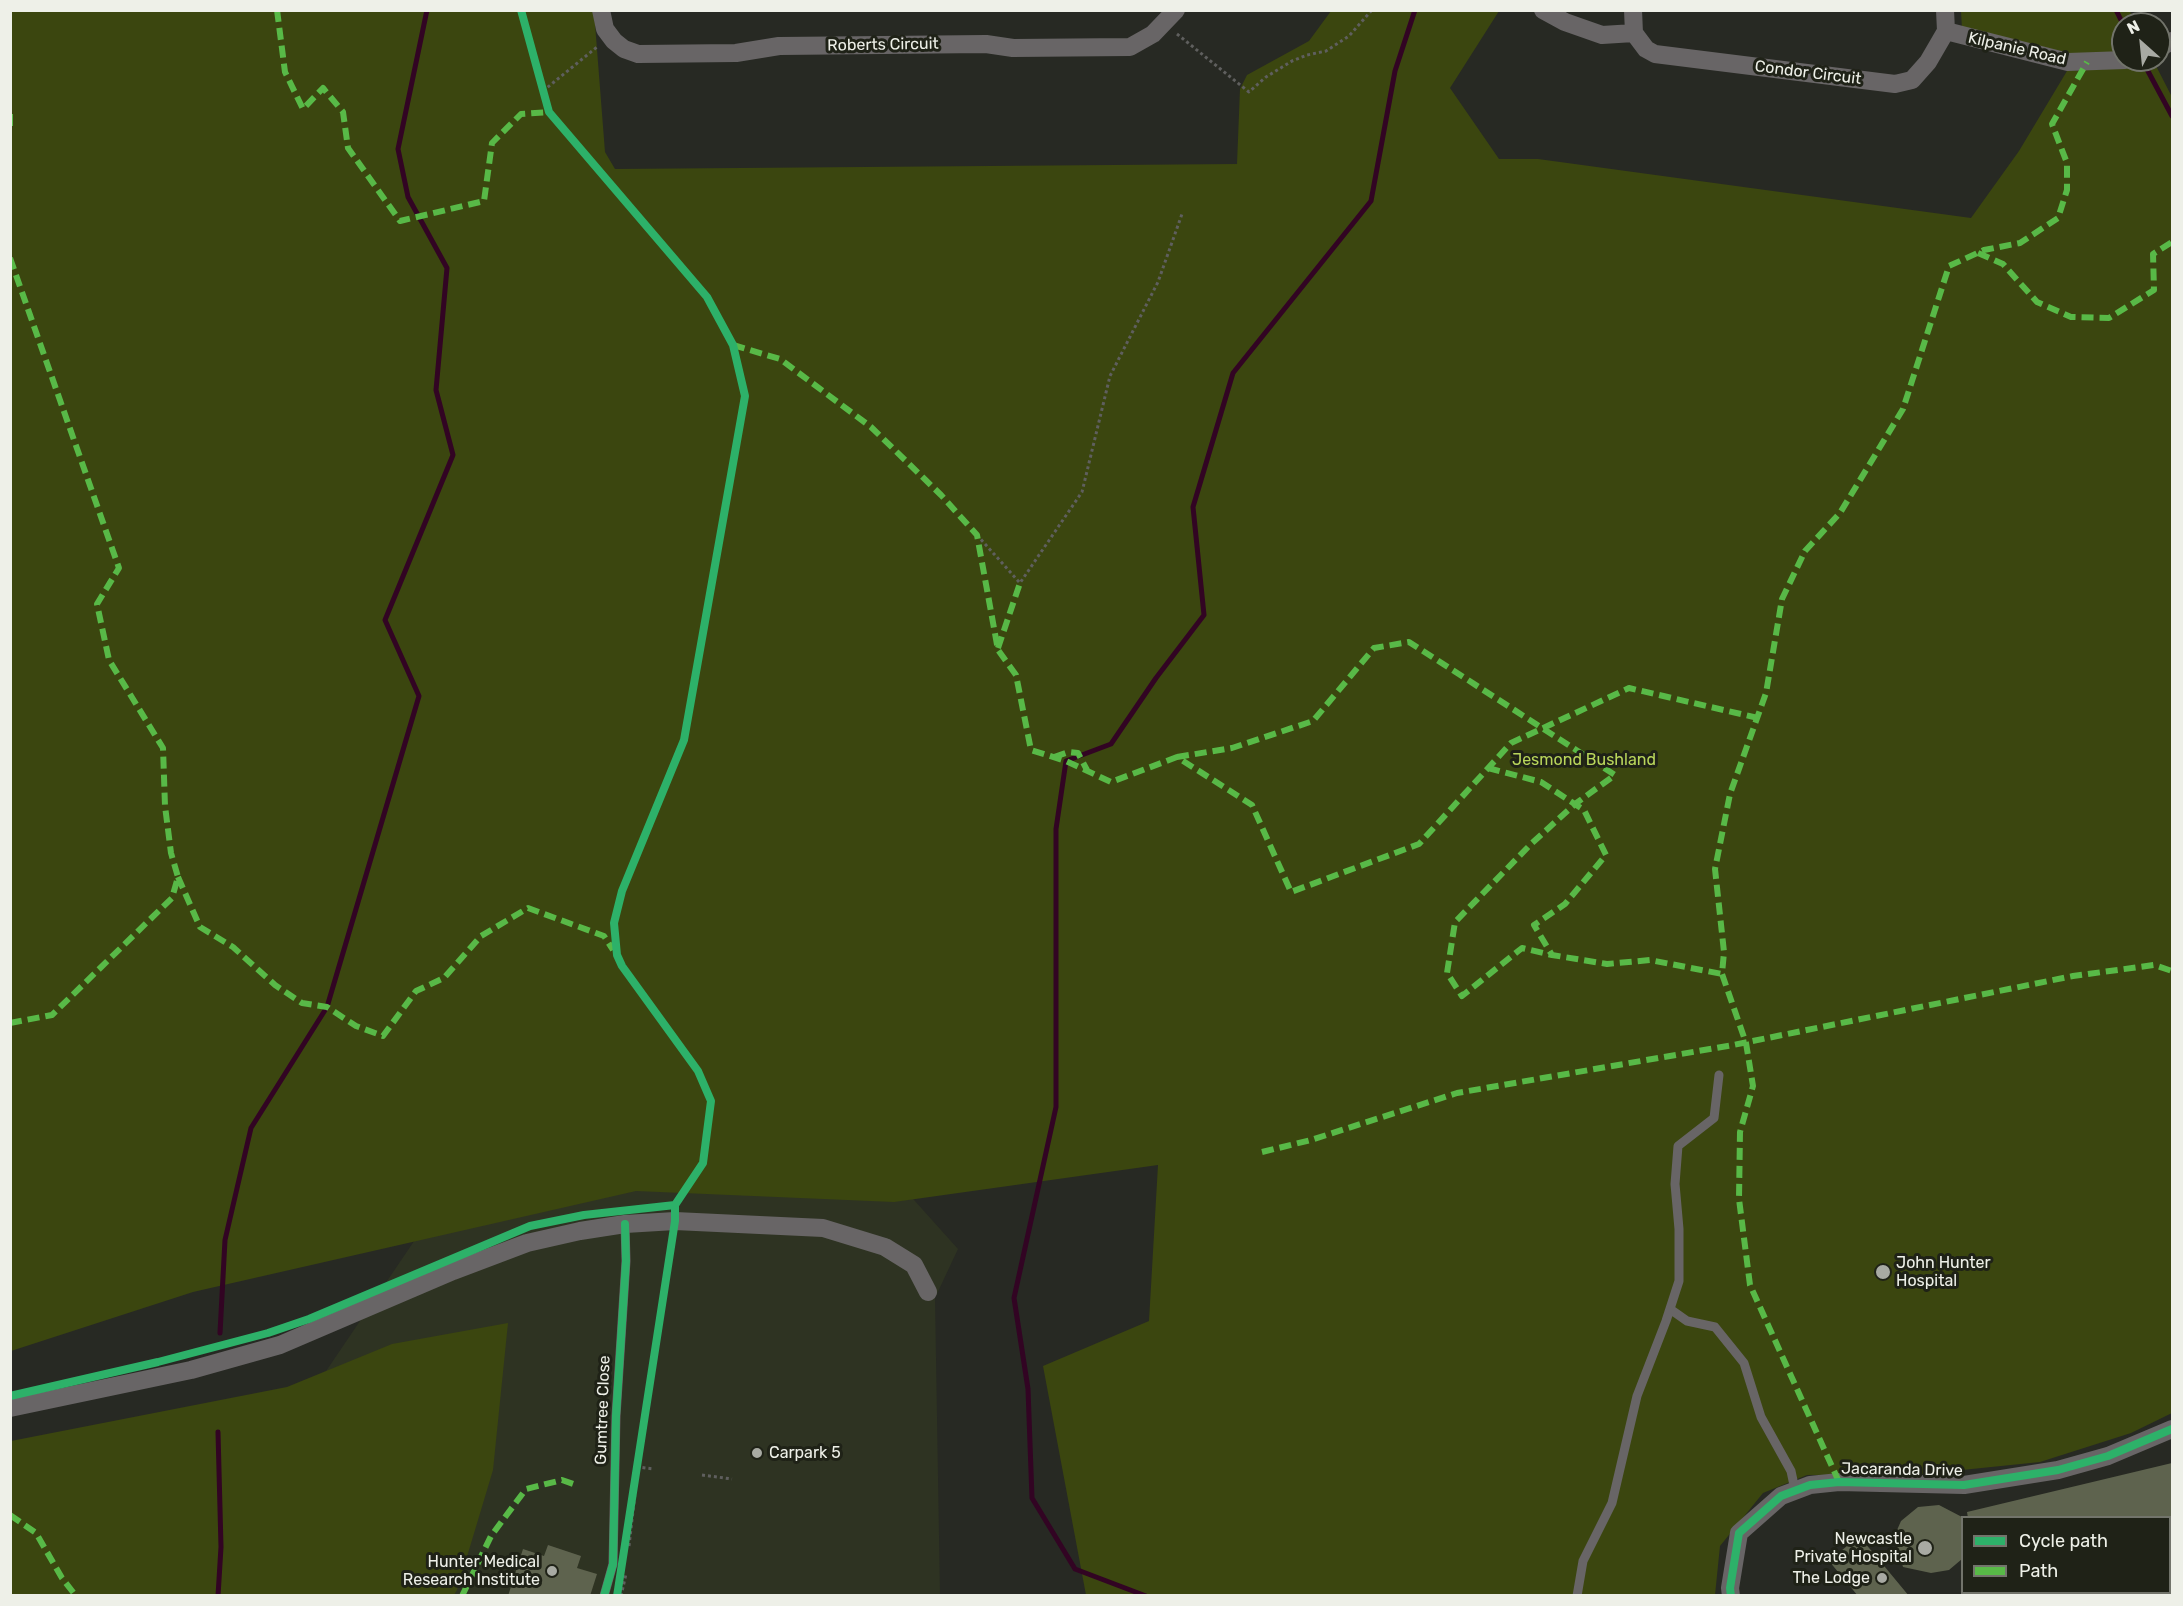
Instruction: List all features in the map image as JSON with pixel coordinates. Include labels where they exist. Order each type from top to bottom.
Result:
[{"type":"street","points":[[601,10],[605,29],[610,36]]},
{"type":"street","points":[[1543,10],[1565,22],[1596,34],[1615,36],[1634,33],[1633,10]]},
{"type":"street","points":[[1946,10],[1946,31]]},
{"type":"street","name":"Roberts Circuit","points":[[610,36],[624,49],[638,54],[736,53],[767,47],[825,46],[986,44],[1013,48],[1120,48],[1141,42],[1170,17]]},
{"type":"street","name":"Condor Circuit","points":[[1634,33],[1646,49],[1654,54],[1895,84],[1912,80],[1921,72],[1946,31]]},
{"type":"street","name":"Kilpanie Road","points":[[1946,31],[2068,62],[2111,60]]},
{"type":"street","points":[[10,1408],[191,1370],[280,1345],[501,1252],[569,1233],[625,1224],[675,1221],[823,1228],[885,1247],[914,1265],[928,1292]]},
{"type":"street","name":"Jacaranda Drive","points":[[1731,1596],[1730,1588],[1739,1533],[1781,1496],[1795,1490],[1810,1485],[1839,1482],[1965,1485],[1988,1482],[2058,1470],[2108,1456],[2172,1429]]},
{"type":"lane","points":[[1577,1596],[1583,1561],[1611,1503],[1637,1396],[1679,1281],[1679,1229],[1675,1184],[1678,1146],[1713,1118],[1719,1075]]},
{"type":"lane","name":"Gumtree Close","points":[[604,1596],[613,1564],[617,1393],[626,1261],[625,1224]]},
{"type":"lane","points":[[1670,1309],[1687,1321],[1715,1327],[1744,1363],[1761,1417],[1791,1471],[1795,1490]]},
{"type":"path","points":[[1170,17],[1249,92],[1266,77],[1292,61],[1306,55],[1326,51],[1349,36],[1372,10]]},
{"type":"path","points":[[543,91],[610,36]]},
{"type":"path","points":[[540,80],[546,102]]},
{"type":"path","points":[[977,535],[1020,583],[1082,492],[1110,376],[1158,282],[1182,214]]},
{"type":"path","points":[[623,1558],[638,1458]]},
{"type":"path","points":[[629,1547],[638,1467],[654,1469]]},
{"type":"path","points":[[702,1475],[732,1479]]},
{"type":"path","points":[[619,1596],[624,1569]]},
{"type":"shaded area","points":[[645,900],[958,1249],[935,1298],[940,1595],[11,1596],[320,1380]]},
{"type":"green space","name":"Jesmond Bushland","points":[[10,11],[594,11],[605,152],[615,169],[1237,164],[1240,89],[1247,75],[1309,41],[1331,11],[1499,11],[1450,88],[1499,159],[1538,159],[1971,218],[2019,151],[2067,71],[2111,69],[2111,72],[2159,72],[2172,97],[2172,1413],[2131,1433],[2040,1462],[1923,1474],[1807,1475],[1763,1493],[1720,1546],[1715,1595],[1086,1595],[1043,1366],[1149,1321],[1158,1165],[894,1202],[636,1191],[193,1292],[11,1351]]},
{"type":"green space","points":[[1961,11],[2130,12],[2111,12],[2111,54],[2105,56],[2069,54],[1962,29]]},
{"type":"green space","points":[[508,1323],[493,1470],[454,1595],[11,1595],[11,1441],[287,1387],[392,1344]]},
{"type":"building","points":[[2172,1463],[2172,1518],[2171,1516],[1968,1516],[1967,1512]]},
{"type":"building","points":[[1939,1505],[1961,1516],[1961,1560],[1949,1570],[1931,1573],[1903,1567],[1894,1537],[1901,1521],[1918,1507]]},
{"type":"building","points":[[1859,1536],[1909,1596],[1858,1596],[1829,1561]]},
{"type":"building","name":"Hunter Medical Research Institute","points":[[548,1545],[581,1556],[577,1568],[597,1574],[590,1596],[508,1596],[523,1549],[544,1556]]},
{"type":"waterway","points":[[220,1333],[225,1240],[251,1128],[327,1007],[419,696],[385,620],[453,455],[436,390],[447,268],[408,197],[398,149],[427,10]]},
{"type":"waterway","points":[[1146,1596],[1075,1569],[1032,1498],[1028,1389],[1014,1298],[1056,1107],[1056,829],[1066,761],[1111,744],[1156,678],[1204,615],[1193,507],[1233,373],[1371,201],[1395,71],[1415,10]]},
{"type":"waterway","points":[[2148,72],[2172,116]]},
{"type":"waterway","points":[[218,1432],[221,1547],[218,1596]]},
{"type":"marked path","points":[[277,10],[285,72],[303,109],[323,88],[343,112],[348,148],[400,221],[484,201],[492,143],[521,114],[549,112]]},
{"type":"marked path","points":[[1839,1482],[1750,1285],[1739,1199],[1740,1132],[1753,1086],[1746,1043],[1722,974],[1724,952],[1715,869],[1730,794],[1766,693],[1782,599],[1805,551],[1840,513],[1903,409],[1949,266],[1984,250],[2020,243],[2058,218],[2067,190],[2067,163],[2052,124],[2087,62]]},
{"type":"marked path","points":[[10,114],[10,127]]},
{"type":"marked path","points":[[1978,253],[2003,264],[2037,302],[2071,317],[2109,318],[2154,290],[2153,254],[2172,242]]},
{"type":"marked path","points":[[10,258],[119,568],[97,604],[109,660],[163,748],[165,806],[171,853],[178,877],[172,898],[52,1015],[10,1023]]},
{"type":"marked path","points":[[733,345],[780,359],[871,427],[941,495],[977,535],[998,650],[1016,675],[1031,750],[1066,761],[1111,782],[1177,757],[1252,805],[1291,892],[1419,844],[1511,743],[1629,688],[1758,718]]},
{"type":"marked path","points":[[998,648],[1020,583]]},
{"type":"marked path","points":[[1177,757],[1232,748],[1313,721],[1374,648],[1409,642],[1615,775],[1575,804],[1531,844],[1455,922],[1447,973],[1462,996],[1522,948],[1607,964],[1650,960],[1722,974]]},
{"type":"marked path","points":[[1054,757],[1069,752],[1078,753],[1087,770]]},
{"type":"marked path","points":[[1488,768],[1541,782],[1584,810],[1606,855],[1565,904],[1534,925],[1552,955]]},
{"type":"marked path","points":[[178,877],[200,927],[233,947],[275,985],[302,1003],[327,1007],[356,1026],[383,1036],[416,991],[444,978],[481,936],[528,908],[604,936],[613,950]]},
{"type":"marked path","points":[[1262,1152],[1311,1140],[1457,1093],[1733,1045],[2073,976],[2154,965],[2172,971]]},
{"type":"marked path","points":[[462,1596],[491,1536],[526,1489],[562,1480],[576,1485]]},
{"type":"marked path","points":[[10,1515],[36,1533],[62,1578],[76,1596]]},
{"type":"cycle path","points":[[10,1396],[158,1362],[268,1333],[309,1319],[530,1226],[584,1215],[675,1205],[703,1163],[711,1101],[698,1071],[622,966],[617,955],[614,923],[622,891],[684,740],[745,396],[733,345],[707,297],[549,112],[521,10]]},
{"type":"cycle path","points":[[617,1596],[675,1221],[675,1205]]},
{"type":"cycle path","points":[[604,1596],[613,1564],[616,1416],[626,1261],[625,1224]]},
{"type":"cycle path","points":[[1731,1596],[1730,1588],[1739,1533],[1781,1496],[1810,1485],[1839,1482],[1964,1485],[2058,1470],[2108,1456],[2172,1429]]},
{"type":"place","name":"John Hunter Hospital","points":[[1883,1272]]},
{"type":"place","name":"Carpark 5","points":[[757,1453]]},
{"type":"place","name":"Newcastle Private Hospital","points":[[1925,1548]]},
{"type":"place","name":"Hunter Medical Research Institute","points":[[552,1571]]},
{"type":"place","name":"The Lodge","points":[[1882,1578]]}]
